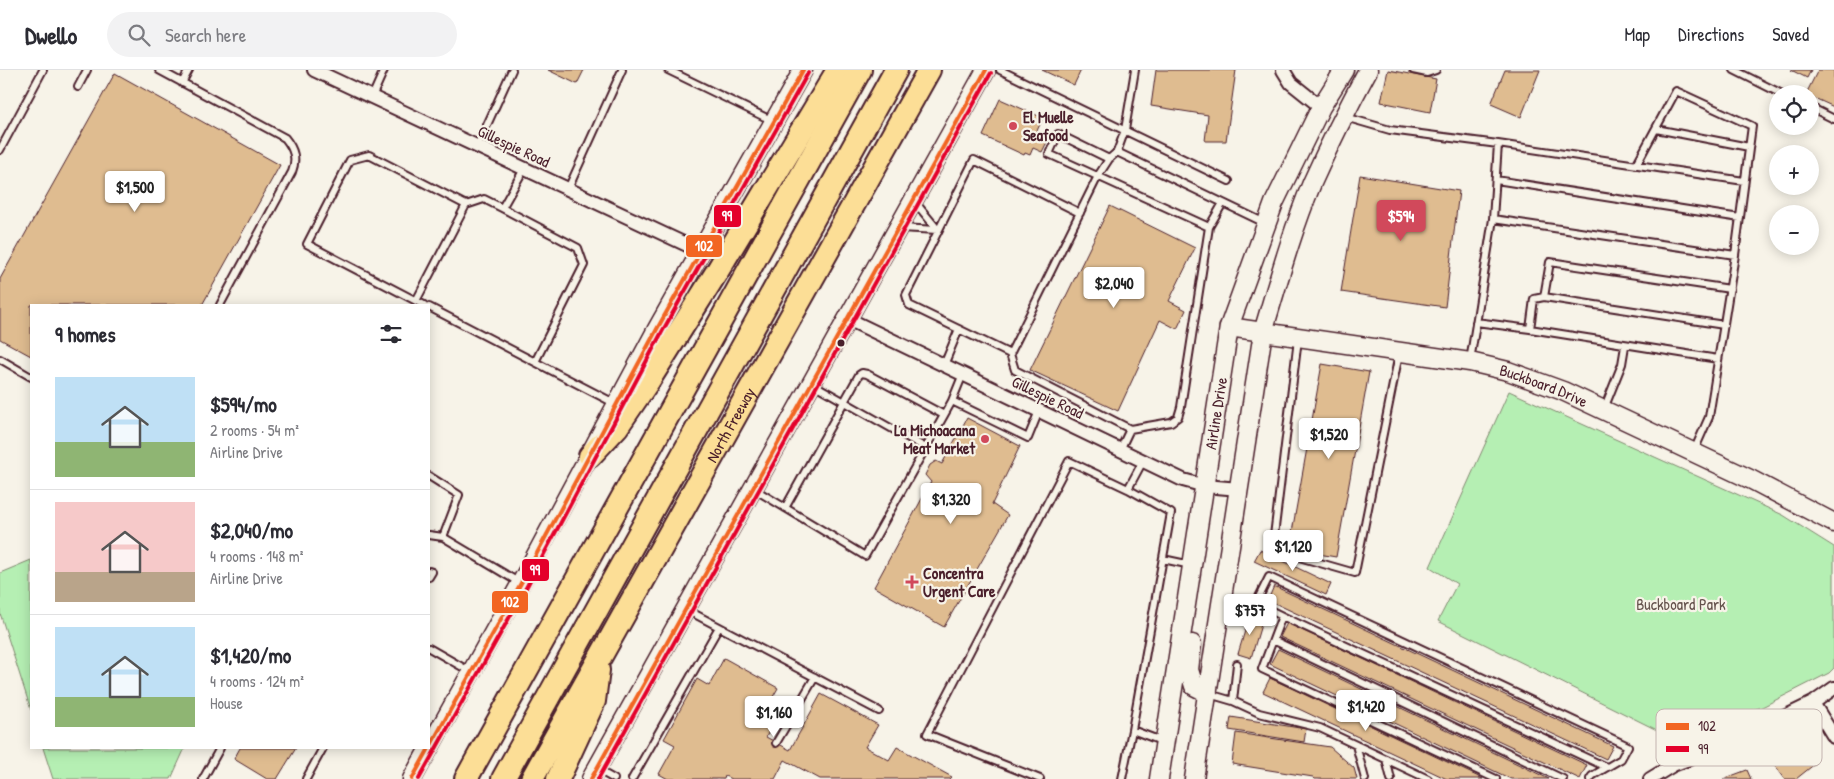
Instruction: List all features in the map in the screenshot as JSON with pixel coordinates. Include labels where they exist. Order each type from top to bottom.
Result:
[{"type":"highway","points":[[590,456],[617,427],[649,380],[718,270],[838,70]]},
{"type":"highway","points":[[466,779],[860,70]]},
{"type":"highway","name":"North Freeway","points":[[503,779],[896,70]]},
{"type":"highway","name":"North Freeway","points":[[532,779],[929,70]]},
{"type":"highway","points":[[558,779],[594,701],[600,657]]},
{"type":"main road","points":[[430,746],[521,584],[700,251],[803,70]]},
{"type":"main road","points":[[594,774],[986,70]]},
{"type":"main road","name":"Airline Drive","points":[[1159,779],[1229,327],[1274,203],[1322,107],[1344,70]]},
{"type":"main road","points":[[1194,779],[1263,332],[1283,264],[1311,185],[1368,70]]},
{"type":"main road","points":[[1322,107],[1330,113],[1331,142]]},
{"type":"main road","name":"Buckboard Drive","points":[[1229,327],[1470,362],[1508,371],[1563,391],[1604,410],[1752,480],[1834,523]]},
{"type":"main road","points":[[1183,628],[1192,644],[1189,670],[1194,686],[1208,694]]},
{"type":"main road","points":[[412,779],[429,749]]},
{"type":"street","name":"Gillespie Road","points":[[314,70],[700,251]]},
{"type":"street","points":[[1283,70],[1291,83],[1315,104],[1322,107]]},
{"type":"street","name":"Gillespie Road","points":[[848,319],[1183,480],[1205,486],[1239,490]]},
{"type":"street","points":[[1801,709],[1834,688]]},
{"type":"street","points":[[1813,703],[1817,709]]},
{"type":"street","points":[[1822,718],[1834,737]]},
{"type":"street","points":[[1650,779],[1671,766]]},
{"type":"lane","points":[[0,150],[43,70]]},
{"type":"lane","points":[[78,87],[87,70]]},
{"type":"lane","points":[[159,70],[286,138],[294,153],[292,172],[221,304]]},
{"type":"lane","points":[[182,83],[189,70]]},
{"type":"lane","points":[[372,97],[384,70]]},
{"type":"lane","points":[[478,147],[512,70]]},
{"type":"lane","points":[[568,189],[622,70]]},
{"type":"lane","points":[[668,70],[774,121]]},
{"type":"lane","points":[[1000,70],[1229,181]]},
{"type":"lane","points":[[1135,70],[1124,130],[1117,152],[1109,159],[1098,176],[1010,354],[1014,370],[1130,429],[1171,422],[1178,417],[1209,226],[1223,203]]},
{"type":"lane","points":[[1413,70],[1427,73],[1436,70]]},
{"type":"lane","points":[[1734,70],[1769,88]]},
{"type":"lane","points":[[1636,165],[1676,91],[1752,126],[1730,289],[1709,417],[1694,452]]},
{"type":"lane","points":[[1819,112],[1834,119]]},
{"type":"lane","points":[[1344,117],[1390,130],[1498,144],[1744,182]]},
{"type":"lane","points":[[1656,129],[1749,147]]},
{"type":"lane","points":[[1109,159],[1058,134],[1049,154],[1209,226]]},
{"type":"lane","points":[[1470,362],[1493,219],[1498,144]]},
{"type":"lane","points":[[1117,152],[1266,224]]},
{"type":"lane","points":[[422,304],[308,244],[350,160],[369,155],[466,205]]},
{"type":"lane","points":[[1010,354],[909,305],[906,301],[906,295],[938,230],[974,160],[1080,213]]},
{"type":"lane","points":[[502,208],[524,168]]},
{"type":"lane","points":[[1496,180],[1740,218]]},
{"type":"lane","points":[[416,301],[466,205],[484,198],[578,248],[584,266],[535,362]]},
{"type":"lane","points":[[914,200],[938,230]]},
{"type":"lane","points":[[1493,219],[1735,255]]},
{"type":"lane","points":[[898,228],[938,230]]},
{"type":"lane","points":[[1544,297],[1550,262],[1730,289]]},
{"type":"lane","points":[[1530,330],[1534,299],[1544,297],[1724,325]]},
{"type":"lane","points":[[430,308],[617,405]]},
{"type":"lane","points":[[1476,322],[1718,359]]},
{"type":"lane","points":[[944,365],[960,329]]},
{"type":"lane","points":[[1298,337],[1273,544],[1285,553],[1355,572],[1399,353]]},
{"type":"lane","points":[[1604,410],[1622,364],[1626,346]]},
{"type":"lane","points":[[0,359],[30,376]]},
{"type":"lane","points":[[785,508],[859,375],[862,373],[944,415]]},
{"type":"lane","points":[[753,488],[865,556],[944,415],[963,374]]},
{"type":"lane","points":[[812,384],[926,448]]},
{"type":"lane","points":[[952,400],[1028,438],[1039,411]]},
{"type":"lane","points":[[1120,450],[1130,429]]},
{"type":"lane","points":[[1040,779],[927,734],[1069,461],[1128,489],[1171,514],[1122,779]]},
{"type":"lane","points":[[1128,489],[1143,461]]},
{"type":"lane","points":[[430,477],[459,495],[443,537]]},
{"type":"lane","points":[[430,535],[443,537],[521,584]]},
{"type":"lane","points":[[1163,558],[1192,565]]},
{"type":"lane","points":[[1590,779],[1621,759],[1628,746],[1268,577],[1256,604],[1606,767]]},
{"type":"lane","points":[[686,610],[879,711]]},
{"type":"lane","points":[[1282,616],[1262,669],[1496,779]]},
{"type":"lane","points":[[632,779],[719,627]]},
{"type":"lane","points":[[1273,640],[1563,779]]},
{"type":"lane","points":[[430,649],[471,672]]},
{"type":"lane","points":[[1233,701],[1237,664]]},
{"type":"lane","points":[[776,743],[815,677]]},
{"type":"lane","points":[[1208,694],[1233,701],[1259,712],[1320,728],[1419,777],[1428,779]]},
{"type":"lane","points":[[1132,730],[1165,743]]},
{"type":"lane","points":[[1356,745],[1365,779]]},
{"type":"lane","points":[[203,779],[219,749]]},
{"type":"lane","points":[[306,779],[322,749]]},
{"type":"lane","points":[[1386,759],[1391,779]]},
{"type":"lane","points":[[594,774],[614,779]]},
{"type":"green space","name":"Buckboard Park","points":[[1509,391],[1783,515],[1834,547],[1834,668],[1829,673],[1756,709],[1656,709],[1656,730],[1438,621],[1457,584],[1430,567]]},
{"type":"green space","points":[[30,560],[30,707],[0,613],[0,573]]},
{"type":"green space","points":[[43,749],[185,749],[171,779],[53,779]]},
{"type":"building","points":[[548,70],[584,70],[577,84]]},
{"type":"building","points":[[1042,70],[1081,70],[1074,85]]},
{"type":"building","points":[[1156,70],[1236,70],[1226,141],[1205,141],[1208,115],[1151,106]]},
{"type":"building","points":[[1388,70],[1436,79],[1430,112],[1381,102]]},
{"type":"building","points":[[1505,70],[1540,70],[1521,117],[1491,104]]},
{"type":"building","points":[[1791,70],[1811,70],[1807,78]]},
{"type":"building","points":[[1818,70],[1834,70],[1834,107],[1819,100],[1819,85],[1810,85]]},
{"type":"building","points":[[115,73],[280,165],[203,304],[30,304],[30,355],[0,339],[0,279]]},
{"type":"building","name":"El Muelle Seafood","points":[[1000,99],[1043,118],[1035,135],[1048,140],[1042,152],[1033,148],[1030,155],[1025,153],[1024,155],[983,136]]},
{"type":"building","points":[[1360,175],[1459,191],[1445,307],[1341,292]]},
{"type":"building","points":[[1110,206],[1195,248],[1169,301],[1186,310],[1177,329],[1160,320],[1118,411],[1030,370]]},
{"type":"building","points":[[1322,364],[1369,372],[1336,557],[1289,549]]},
{"type":"building","points":[[967,418],[1020,446],[992,504],[1008,515],[944,627],[874,587],[931,482],[925,475],[930,465],[936,461],[942,464]]},
{"type":"building","points":[[1260,550],[1331,584],[1326,595],[1254,561]]},
{"type":"building","points":[[1274,586],[1613,746],[1606,759],[1268,600]]},
{"type":"building","points":[[1250,614],[1263,618],[1251,658],[1238,654]]},
{"type":"building","points":[[1287,623],[1587,765],[1580,779],[1280,637]]},
{"type":"building","points":[[1278,649],[1549,779],[1511,779],[1270,664]]},
{"type":"building","points":[[724,658],[778,688],[758,723],[770,730],[766,737],[790,750],[821,694],[878,725],[865,747],[889,760],[897,747],[952,777],[950,779],[820,779],[785,760],[775,779],[731,779],[725,776],[724,779],[668,779],[659,774],[675,745],[664,739],[697,679],[709,686]]},
{"type":"building","points":[[1270,678],[1483,779],[1447,779],[1263,692]]},
{"type":"building","points":[[1231,717],[1306,729],[1304,742],[1229,730]]},
{"type":"building","points":[[1236,733],[1330,747],[1354,768],[1357,779],[1315,779],[1313,777],[1232,764]]},
{"type":"building","points":[[239,749],[295,749],[277,779],[267,779],[234,759]]},
{"type":"building","points":[[1775,766],[1812,766],[1796,779],[1785,779]]},
{"type":"building","points":[[1747,770],[1751,779],[1723,779]]},
{"type":"transit line","name":"102","points":[[430,747],[521,583],[657,329],[803,70]]},
{"type":"transit line","name":"102","points":[[591,779],[986,70]]},
{"type":"transit line","name":"99","points":[[419,779],[527,586],[662,332],[808,73]]},
{"type":"transit line","name":"99","points":[[598,779],[991,73]]},
{"type":"transit line","name":"102","points":[[412,779],[429,749]]},
{"type":"place","name":"El Muelle Seafood","points":[[1013,126]]},
{"type":"place","name":"La Michoacana Meat Market","points":[[985,439]]},
{"type":"place","name":"Concentra Urgent Care","points":[[912,582]]}]
